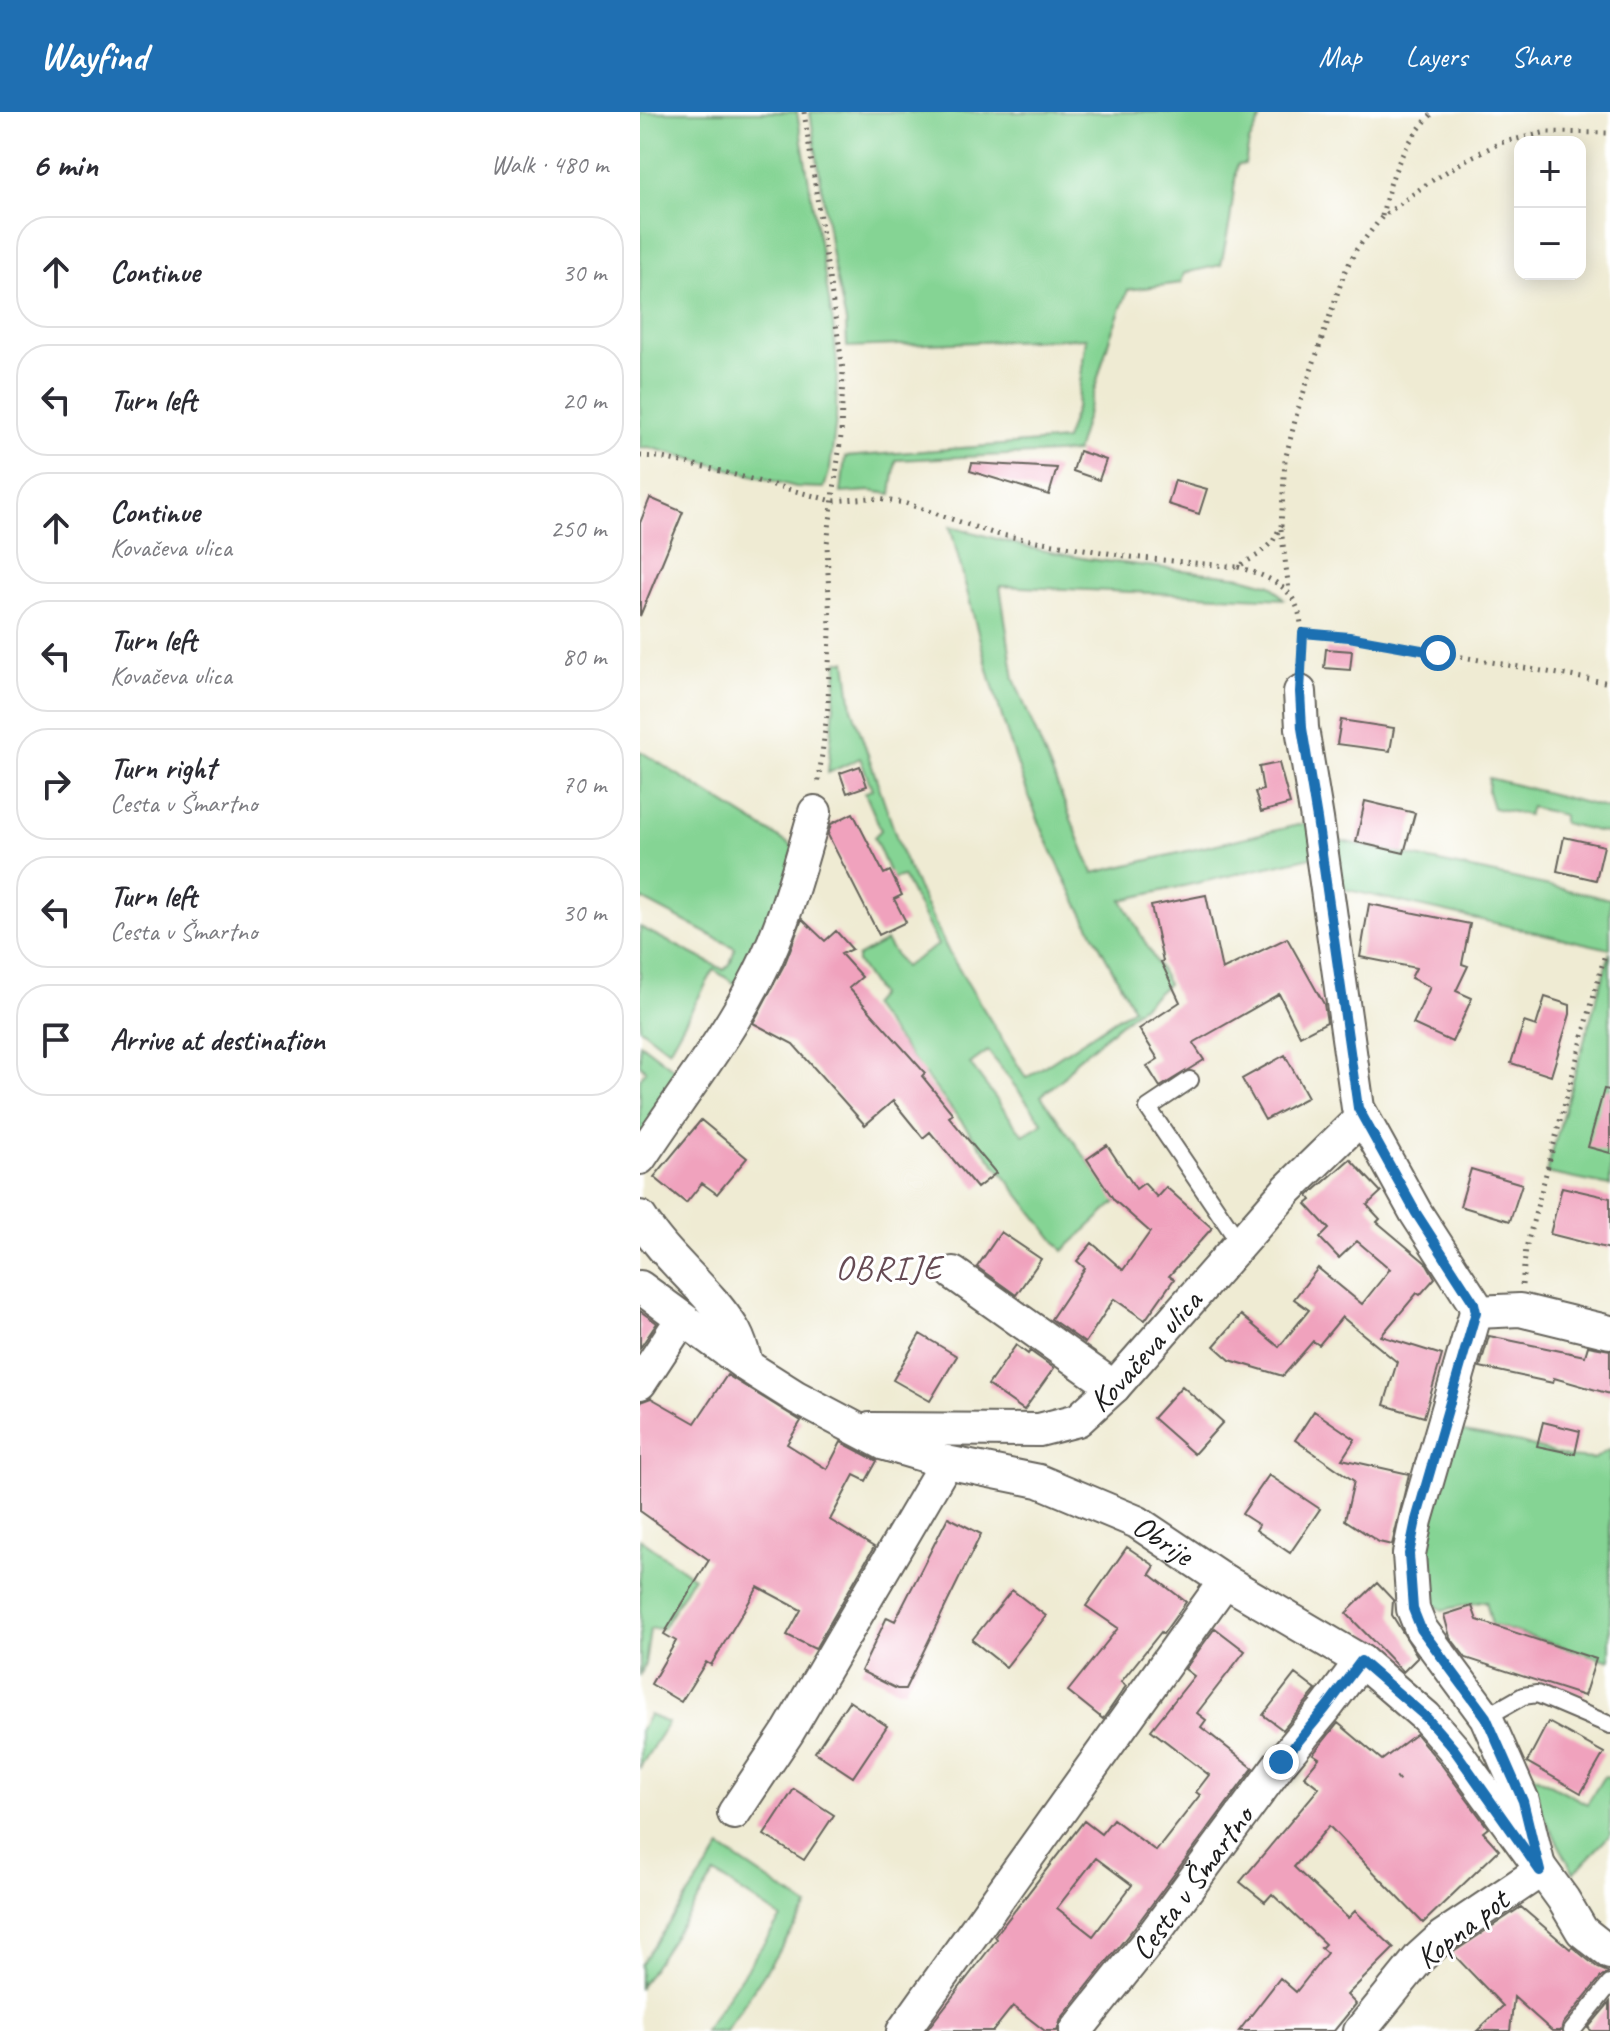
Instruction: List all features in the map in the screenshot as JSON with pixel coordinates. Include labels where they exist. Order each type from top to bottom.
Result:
[{"type":"street","points":[[1300,692],[1302,728],[1358,1108],[1416,1213],[1474,1303],[1476,1312],[1416,1520],[1409,1554],[1413,1609],[1421,1629],[1486,1717],[1523,1801],[1540,1871]]},
{"type":"street","points":[[640,1158],[725,1031],[759,973],[788,904],[815,812]]},
{"type":"street","name":"Kovačeva ulica","points":[[859,1429],[1039,1430],[1078,1420],[1114,1387],[1288,1189],[1362,1117]]},
{"type":"street","points":[[640,1217],[653,1238],[735,1331],[747,1366]]},
{"type":"street","points":[[953,1273],[1114,1387]]},
{"type":"street","name":"Obrije","points":[[640,1287],[747,1366],[796,1397],[885,1444],[946,1462],[1039,1481],[1137,1522],[1225,1581],[1361,1661]]},
{"type":"street","points":[[1476,1312],[1520,1310],[1610,1332]]},
{"type":"street","points":[[640,1383],[682,1319]]},
{"type":"street","points":[[734,1813],[788,1732],[946,1462]]},
{"type":"street","points":[[903,2031],[1225,1581]]},
{"type":"street","points":[[1361,1661],[1426,1717],[1453,1748],[1563,1899],[1582,1931],[1610,1953]]},
{"type":"street","name":"Cesta v Šmartno","points":[[1076,2031],[1153,1935],[1281,1762],[1361,1661]]},
{"type":"street","name":"Kopna pot","points":[[1360,2031],[1395,1985],[1442,1937],[1540,1871]]},
{"type":"lane","points":[[1190,1080],[1148,1108],[1241,1245]]},
{"type":"lane","points":[[1486,1717],[1523,1696],[1537,1694],[1610,1725]]},
{"type":"lane","points":[[1572,2031],[1610,1984]]},
{"type":"path","points":[[804,112],[843,370],[841,436],[827,544],[830,629],[828,706],[815,812]]},
{"type":"path","points":[[1382,217],[1389,182],[1413,133],[1434,112]]},
{"type":"path","points":[[1300,692],[1303,633],[1297,607],[1289,591],[1281,526],[1285,460],[1298,409],[1344,274],[1356,250],[1382,217],[1428,183],[1500,143],[1547,132],[1610,133]]},
{"type":"path","points":[[640,456],[709,468],[833,501],[870,498],[905,503],[995,534],[1131,557],[1237,567],[1275,580],[1289,591]]},
{"type":"path","points":[[1237,567],[1258,555],[1273,541],[1281,526]]},
{"type":"path","points":[[1303,633],[1349,637],[1610,683]]},
{"type":"path","points":[[1520,1310],[1526,1248],[1605,954]]},
{"type":"green space","points":[[640,112],[797,112],[833,324],[837,365],[836,419],[830,469],[824,488],[796,487],[648,447],[640,448]]},
{"type":"green space","points":[[810,112],[1264,112],[1249,142],[1245,164],[1237,165],[1221,265],[1184,273],[1181,283],[1128,290],[1110,337],[1076,452],[896,460],[891,494],[870,491],[841,493],[845,457],[1065,440],[1077,406],[1086,338],[847,347],[846,322],[834,268]]},
{"type":"green space","points":[[950,526],[1030,548],[1087,559],[1242,577],[1271,585],[1284,599],[1000,586],[1014,679],[1093,873],[1311,822],[1316,856],[1122,900],[1168,984],[1076,1061],[1063,1078],[1041,1096],[1117,1201],[1063,1251],[870,1005],[879,995],[857,962],[857,957],[886,941],[904,967],[938,945],[903,876],[892,879],[874,837],[881,830],[865,793],[872,789],[860,758],[828,773],[838,661],[846,661],[852,708],[904,859],[949,953],[1026,1078],[1133,1008],[1071,890],[1023,782]],"holes":[[[988,1051],[1043,1123],[1023,1135],[970,1064]]]},
{"type":"green space","points":[[640,751],[800,851],[743,989],[714,970],[669,1050],[640,1028],[640,927],[724,970],[730,964],[735,948],[640,898]]},
{"type":"green space","points":[[1489,778],[1610,809],[1610,834],[1563,823],[1563,815],[1531,807],[1528,815],[1493,808],[1488,792]]},
{"type":"green space","points":[[1337,840],[1610,899],[1610,949],[1335,887],[1332,842]]},
{"type":"green space","points":[[1610,952],[1610,1186],[1546,1173]]},
{"type":"green space","points":[[640,1043],[683,1076],[640,1141],[640,1079],[646,1070],[640,1065]]},
{"type":"green space","points":[[1449,1429],[1521,1443],[1567,1457],[1594,1459],[1610,1449],[1610,1661],[1492,1625],[1486,1601],[1442,1610],[1428,1600],[1418,1565]]},
{"type":"green space","points":[[640,1539],[693,1577],[663,1628],[650,1629],[640,1677]]},
{"type":"green space","points":[[649,1715],[668,1723],[640,1767],[640,1731]]},
{"type":"green space","points":[[1528,1772],[1587,1804],[1604,1776],[1610,1777],[1610,1835],[1574,1873],[1520,1773]]},
{"type":"green space","points":[[721,1848],[808,1907],[726,2031],[704,2031],[781,1918],[715,1874],[640,1987],[640,1965]]},
{"type":"building","points":[[1079,451],[1106,460],[1099,480],[1073,471]]},
{"type":"building","points":[[972,463],[1057,468],[1049,495],[970,471]]},
{"type":"building","points":[[1175,480],[1207,489],[1199,514],[1168,504]]},
{"type":"building","points":[[650,498],[683,512],[640,616],[640,523]]},
{"type":"building","points":[[1326,649],[1352,651],[1350,670],[1324,668]]},
{"type":"building","points":[[1341,720],[1394,728],[1390,751],[1337,744]]},
{"type":"building","points":[[1279,763],[1290,804],[1261,812],[1255,792],[1263,790],[1259,767]]},
{"type":"building","points":[[860,766],[867,786],[847,793],[840,773]]},
{"type":"building","points":[[1365,801],[1415,813],[1404,853],[1356,842]]},
{"type":"building","points":[[853,813],[884,874],[890,871],[902,895],[894,899],[906,922],[879,935],[828,835],[831,824]]},
{"type":"building","points":[[1564,837],[1604,846],[1596,880],[1557,871]]},
{"type":"building","points":[[1206,895],[1222,970],[1287,938],[1324,1004],[1327,1022],[1300,1036],[1279,994],[1193,1043],[1204,1060],[1160,1087],[1147,1066],[1158,1059],[1139,1029],[1180,1002],[1161,962],[1151,906]]},
{"type":"building","points":[[1369,904],[1470,924],[1462,964],[1468,966],[1456,991],[1472,998],[1452,1042],[1413,1024],[1430,987],[1411,978],[1416,968],[1360,957]]},
{"type":"building","points":[[802,919],[825,941],[836,931],[852,949],[841,954],[862,977],[849,988],[925,1073],[922,1076],[953,1114],[949,1117],[996,1173],[977,1188],[930,1132],[923,1138],[893,1101],[865,1125],[793,1044],[753,1023],[785,963]]},
{"type":"building","points":[[1545,997],[1570,1005],[1551,1076],[1511,1063],[1524,1022],[1536,1026]]},
{"type":"building","points":[[1285,1055],[1308,1097],[1265,1120],[1242,1079]]},
{"type":"building","points":[[1604,1089],[1610,1090],[1610,1153],[1588,1147]]},
{"type":"building","points":[[701,1120],[747,1158],[717,1194],[702,1183],[686,1203],[654,1177]]},
{"type":"building","points":[[1107,1145],[1136,1189],[1144,1183],[1157,1197],[1166,1187],[1212,1228],[1169,1276],[1174,1279],[1145,1320],[1114,1299],[1085,1343],[1051,1319],[1085,1268],[1077,1261],[1092,1243],[1123,1270],[1150,1232],[1114,1200],[1087,1159]]},
{"type":"building","points":[[1350,1159],[1381,1192],[1367,1205],[1380,1219],[1377,1222],[1427,1264],[1435,1278],[1420,1295],[1417,1293],[1381,1336],[1442,1355],[1424,1417],[1384,1405],[1397,1362],[1342,1317],[1319,1345],[1313,1341],[1283,1376],[1230,1360],[1214,1346],[1241,1315],[1279,1347],[1309,1310],[1294,1299],[1318,1268],[1362,1304],[1390,1269],[1357,1241],[1339,1258],[1320,1238],[1329,1229],[1306,1204],[1311,1200],[1308,1196]]},
{"type":"building","points":[[1471,1169],[1522,1184],[1510,1221],[1460,1206]]},
{"type":"building","points":[[1562,1187],[1610,1198],[1610,1249],[1550,1234]]},
{"type":"building","points":[[1001,1232],[1041,1259],[1016,1295],[977,1267]]},
{"type":"building","points":[[640,1311],[657,1323],[640,1348]]},
{"type":"building","points":[[920,1334],[957,1356],[930,1401],[893,1380]]},
{"type":"building","points":[[1489,1336],[1585,1356],[1588,1346],[1610,1350],[1610,1394],[1554,1378],[1553,1383],[1480,1367]]},
{"type":"building","points":[[1016,1345],[1054,1368],[1024,1410],[988,1385]]},
{"type":"building","points":[[727,1375],[801,1421],[787,1444],[827,1469],[841,1442],[877,1461],[866,1481],[854,1475],[830,1520],[874,1547],[815,1649],[787,1635],[801,1610],[758,1587],[711,1665],[706,1662],[681,1702],[651,1684],[676,1641],[664,1634],[709,1560],[640,1511],[640,1402],[651,1398],[695,1423]]},
{"type":"building","points":[[1182,1386],[1223,1422],[1194,1454],[1153,1418]]},
{"type":"building","points":[[1314,1411],[1355,1439],[1342,1459],[1409,1474],[1392,1545],[1379,1542],[1345,1520],[1354,1481],[1295,1440]]},
{"type":"building","points":[[1543,1422],[1580,1431],[1575,1454],[1537,1446]]},
{"type":"building","points":[[1269,1475],[1320,1509],[1290,1553],[1256,1530],[1259,1525],[1242,1514]]},
{"type":"building","points":[[948,1517],[981,1534],[905,1689],[897,1689],[861,1671],[887,1617],[895,1621]]},
{"type":"building","points":[[1127,1547],[1155,1566],[1150,1574],[1186,1602],[1121,1682],[1126,1686],[1103,1719],[1068,1691],[1118,1628],[1086,1606]]},
{"type":"building","points":[[1377,1583],[1393,1600],[1392,1615],[1418,1657],[1403,1672],[1346,1613]]},
{"type":"building","points":[[1012,1590],[1046,1616],[1006,1667],[972,1640]]},
{"type":"building","points":[[1472,1606],[1477,1620],[1596,1659],[1584,1696],[1466,1658],[1450,1637],[1444,1615]]},
{"type":"building","points":[[1215,1628],[1245,1651],[1197,1713],[1206,1720],[1201,1727],[1253,1768],[1138,1923],[1061,2019],[1057,2031],[1045,2031],[1013,2006],[993,2031],[926,2031],[1084,1821],[1101,1834],[1113,1819],[1156,1851],[1200,1795],[1196,1792],[1209,1775],[1151,1730],[1194,1676],[1185,1669]],"holes":[[[1096,1858],[1132,1885],[1093,1936],[1057,1908]]]},
{"type":"building","points":[[1295,1674],[1316,1690],[1283,1730],[1263,1715]]},
{"type":"building","points":[[849,1701],[887,1726],[853,1777],[815,1752]]},
{"type":"building","points":[[1548,1722],[1604,1753],[1581,1793],[1527,1762]]},
{"type":"building","points":[[1338,1723],[1382,1760],[1416,1734],[1488,1828],[1483,1832],[1499,1850],[1423,1923],[1329,1826],[1294,1867],[1348,1918],[1355,1911],[1394,1948],[1347,1995],[1356,2004],[1334,2031],[1239,2031],[1280,1978],[1296,1992],[1327,1953],[1321,1948],[1325,1944],[1272,1894],[1265,1902],[1240,1882],[1319,1788],[1304,1776],[1319,1758],[1313,1754]]},
{"type":"building","points":[[794,1789],[834,1815],[804,1860],[764,1835]]},
{"type":"building","points":[[1521,1907],[1570,1949],[1572,1947],[1598,1968],[1610,1973],[1601,1977],[1563,2024],[1561,2031],[1552,2031],[1514,1997],[1510,2031],[1477,2031],[1503,2006],[1452,1953]]},
{"type":"building","points":[[1610,2002],[1610,2031],[1592,2031],[1588,2028]]},
{"type":"district","name":"OBRIJE","points":[[889,1267]]},
{"type":"route","points":[[1281,1762],[1361,1661],[1426,1717],[1453,1748],[1540,1871],[1523,1801],[1486,1717],[1421,1629],[1413,1609],[1409,1554],[1416,1520],[1476,1312],[1474,1303],[1416,1213],[1358,1108],[1302,728],[1303,633],[1349,637],[1438,653]]}]
